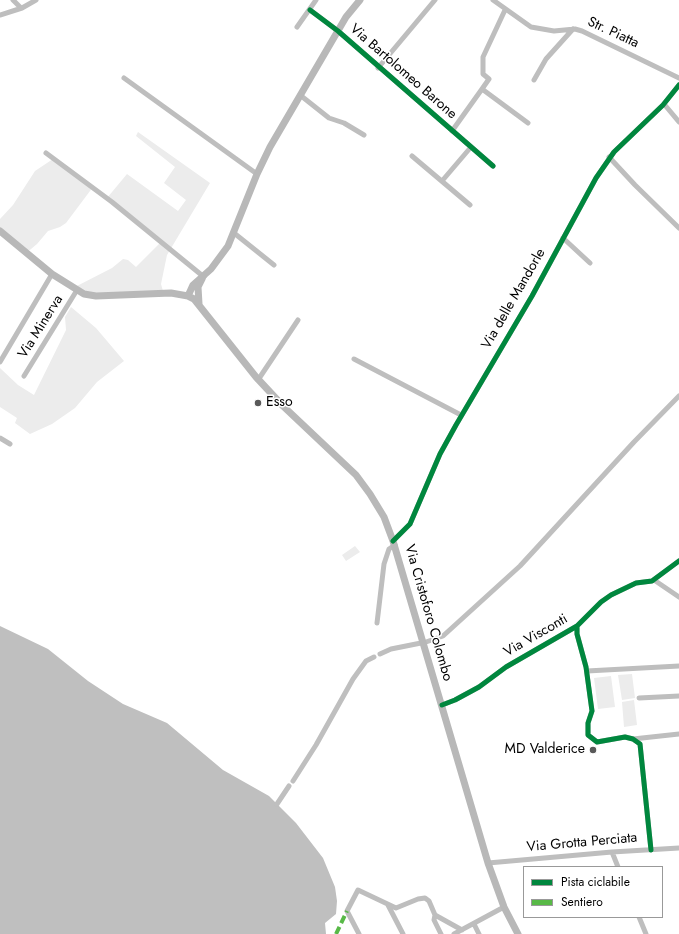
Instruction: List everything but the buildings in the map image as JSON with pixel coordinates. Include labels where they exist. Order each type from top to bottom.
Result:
[{"type":"main road","points":[[0,231],[52,274],[84,294],[96,296],[170,293],[188,296],[220,259],[234,233],[257,174],[300,95],[338,31],[358,1]]},
{"type":"main road","points":[[170,293],[196,286]]},
{"type":"main road","points":[[196,286],[199,304]]},
{"type":"main road","name":"Via Cristoforo Colombo","points":[[188,296],[199,304],[227,343],[282,406],[356,475],[381,511],[394,543],[488,863],[504,907],[518,934]]},
{"type":"street","points":[[13,0],[20,8]]},
{"type":"street","points":[[0,15],[20,8],[36,0]]},
{"type":"street","points":[[298,27],[316,0]]},
{"type":"street","points":[[378,68],[434,0]]},
{"type":"street","name":"Str. Piatta","points":[[493,0],[526,24],[542,30],[554,31],[573,29],[582,31],[679,78]]},
{"type":"street","name":"Via Bartolomeo Barone","points":[[310,10],[338,31],[378,68],[492,166]]},
{"type":"street","points":[[452,131],[490,79],[483,74],[483,57],[506,10]]},
{"type":"street","points":[[534,80],[546,59],[573,29]]},
{"type":"street","points":[[124,78],[257,174]]},
{"type":"street","name":"Via delle Mandorle","points":[[377,623],[384,564],[389,550],[410,524],[440,454],[461,415],[532,296],[609,157],[664,104],[679,85]]},
{"type":"street","points":[[482,89],[528,123]]},
{"type":"street","points":[[300,95],[329,118],[344,123],[364,135]]},
{"type":"street","points":[[664,104],[679,122]]},
{"type":"street","points":[[442,181],[471,147]]},
{"type":"street","points":[[46,153],[107,198],[203,278]]},
{"type":"street","points":[[412,156],[470,205]]},
{"type":"street","points":[[609,157],[635,186],[679,228]]},
{"type":"street","points":[[234,233],[274,265]]},
{"type":"street","points":[[563,238],[590,263]]},
{"type":"street","points":[[0,362],[52,274]]},
{"type":"street","name":"Via Minerva","points":[[24,376],[77,290]]},
{"type":"street","points":[[258,380],[298,320]]},
{"type":"street","points":[[354,359],[461,415]]},
{"type":"street","points":[[0,438],[10,444]]},
{"type":"street","name":"Via Visconti","points":[[442,705],[455,700],[478,687],[506,667],[577,626],[601,602],[611,595],[636,583],[654,580],[679,560]]},
{"type":"street","points":[[654,580],[679,597]]},
{"type":"street","points":[[577,626],[577,634],[587,671],[592,711],[588,723],[588,735],[598,742],[625,737],[633,739],[679,734]]},
{"type":"street","points":[[587,671],[679,666]]},
{"type":"street","points":[[639,698],[679,696]]},
{"type":"street","points":[[633,739],[640,744],[651,850]]},
{"type":"street","name":"Via Grotta Perciata","points":[[488,863],[612,852],[679,848]]},
{"type":"street","points":[[612,852],[618,866]]},
{"type":"street","points":[[359,934],[347,911],[358,890],[396,908],[418,899],[425,898],[435,915],[434,920],[441,934]]},
{"type":"street","points":[[388,905],[403,934]]},
{"type":"street","points":[[454,934],[504,907]]},
{"type":"street","points":[[435,915],[462,930]]},
{"type":"street","points":[[639,918],[646,934]]},
{"type":"street","points":[[474,924],[479,934]]},
{"type":"shaded area","points":[[138,132],[210,183],[167,255],[161,284],[163,291],[96,296],[73,288],[112,268],[123,259],[128,260],[136,267],[161,242],[107,198],[127,174],[178,211],[186,200],[164,183],[175,167],[136,136]]},
{"type":"shaded area","points":[[53,159],[93,187],[66,223],[60,227],[48,231],[37,244],[25,254],[0,231],[0,219],[13,205],[35,171]]},
{"type":"shaded area","points":[[71,307],[96,328],[124,361],[97,382],[75,408],[52,424],[30,434],[15,423],[17,418],[0,407],[0,368],[18,385],[34,395],[66,330],[65,317]]},
{"type":"shaded area","points":[[355,546],[360,552],[346,561],[342,555]]},
{"type":"shaded area","points":[[0,626],[48,649],[88,681],[123,704],[167,723],[223,770],[269,796],[296,823],[323,858],[335,887],[337,901],[336,914],[325,923],[326,934],[0,934]]},
{"type":"shaded area","points":[[632,674],[635,698],[622,700],[618,675]]},
{"type":"shaded area","points":[[611,676],[615,707],[598,709],[594,678]]},
{"type":"shaded area","points":[[634,700],[637,725],[624,727],[622,702]]},
{"type":"waterway","points":[[426,642],[443,636],[520,566],[634,442],[679,396]]},
{"type":"waterway","points":[[380,654],[391,649],[421,643]]},
{"type":"waterway","points":[[293,781],[316,745],[353,679],[366,661],[374,657]]},
{"type":"waterway","points":[[277,804],[289,786]]},
{"type":"marked path","points":[[336,934],[347,911]]},
{"type":"cycle path","points":[[310,10],[338,31],[493,166]]},
{"type":"cycle path","points":[[393,541],[410,524],[440,454],[532,296],[596,178],[614,152],[663,105],[679,85]]},
{"type":"cycle path","points":[[442,705],[479,687],[506,667],[577,626],[601,602],[611,595],[636,583],[652,581],[679,561]]},
{"type":"cycle path","points":[[577,626],[577,634],[586,667],[592,711],[588,723],[588,735],[597,742],[625,737],[633,739],[640,744],[651,850]]},
{"type":"place","name":"Esso","points":[[258,403]]},
{"type":"place","name":"MD Valderice","points":[[593,750]]}]
